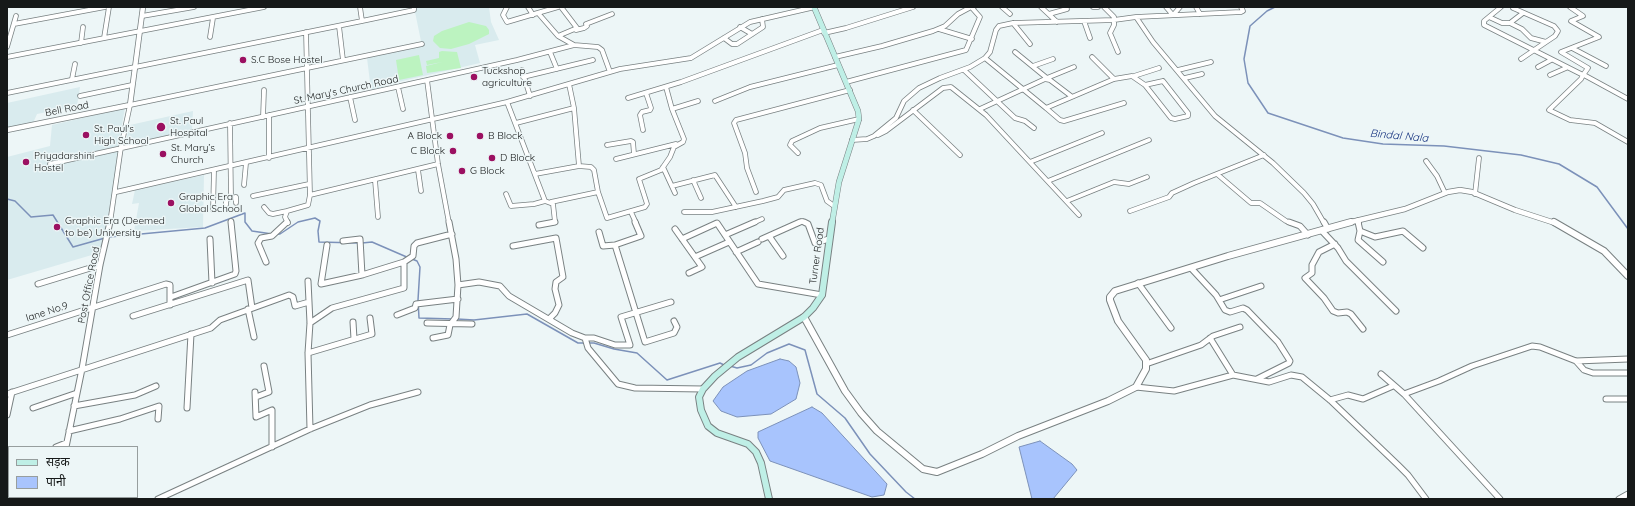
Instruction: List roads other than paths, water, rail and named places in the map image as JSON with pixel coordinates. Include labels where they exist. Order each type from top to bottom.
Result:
[{"type":"main road","points":[[814,7],[823,31],[850,90],[858,111],[859,119]]},
{"type":"main road","name":"Turner Road","points":[[703,389],[715,376],[738,357],[804,317],[813,308],[822,295],[829,239],[839,182],[859,119]]},
{"type":"main road","points":[[703,389],[699,397],[701,410],[708,426],[717,433],[748,444],[756,452],[762,463],[769,499]]},
{"type":"street","points":[[14,24],[104,7]]},
{"type":"street","points":[[104,38],[109,7]]},
{"type":"street","name":"Post Office Road","points":[[66,445],[82,369],[100,265],[108,237],[116,192],[121,147],[130,105],[143,7]]},
{"type":"street","points":[[142,16],[194,7]]},
{"type":"street","points":[[7,57],[264,7]]},
{"type":"street","points":[[360,7],[362,21]]},
{"type":"street","points":[[7,93],[339,26],[414,10],[414,7]]},
{"type":"street","points":[[507,7],[503,15],[507,22],[560,7],[576,27],[576,30]]},
{"type":"street","points":[[528,7],[533,15]]},
{"type":"street","points":[[116,192],[433,120],[530,96],[610,72],[691,58],[740,27],[762,19],[814,7]]},
{"type":"street","points":[[628,98],[666,87],[823,31],[853,26],[913,7]]},
{"type":"street","points":[[835,57],[882,46],[939,28],[960,12],[972,7],[980,17],[972,39],[965,51],[846,82]]},
{"type":"street","points":[[1002,7],[1010,14]]},
{"type":"street","points":[[1041,7],[1057,22]]},
{"type":"street","points":[[1093,7],[1098,7]]},
{"type":"street","points":[[1104,7],[1113,16],[1114,25],[1110,33],[1118,52]]},
{"type":"street","points":[[1166,7],[1173,14]]},
{"type":"street","points":[[1173,14],[1180,7]]},
{"type":"street","points":[[1196,7],[1200,14]]},
{"type":"street","points":[[1219,7],[1222,13]]},
{"type":"street","points":[[874,136],[896,118],[904,101],[914,91],[932,81],[964,70],[985,58],[990,52],[997,28],[1003,24],[1114,20],[1136,16],[1242,12],[1241,7]]},
{"type":"street","points":[[1501,7],[1483,22],[1486,26],[1628,99]]},
{"type":"street","points":[[1514,7],[1523,13],[1554,26],[1558,31],[1555,36],[1521,59]]},
{"type":"street","points":[[1570,7],[1584,16],[1571,21],[1599,37],[1562,53],[1588,68],[1588,70],[1583,75],[1582,79],[1549,110],[1570,120],[1595,123],[1628,142]]},
{"type":"street","points":[[1049,14],[1067,9]]},
{"type":"street","points":[[538,13],[558,36],[574,45],[598,47],[602,50],[610,72]]},
{"type":"street","points":[[1510,23],[1523,13]]},
{"type":"street","points":[[558,36],[584,28],[587,26],[586,24],[612,14]]},
{"type":"street","points":[[7,47],[16,16]]},
{"type":"street","points":[[1136,16],[1153,42],[1219,120],[1277,166],[1310,200],[1325,230],[1346,261],[1396,311]]},
{"type":"street","points":[[1489,17],[1502,23],[1510,23],[1522,29],[1531,38],[1546,42]]},
{"type":"street","points":[[210,37],[212,18]]},
{"type":"street","points":[[724,38],[735,45],[764,27],[762,19]]},
{"type":"street","points":[[1084,21],[1090,38]]},
{"type":"street","points":[[1012,23],[1030,44]]},
{"type":"street","points":[[339,26],[343,60]]},
{"type":"street","points":[[81,43],[83,27]]},
{"type":"street","points":[[740,27],[752,34]]},
{"type":"street","points":[[939,28],[972,39]]},
{"type":"street","points":[[264,207],[269,213],[273,214],[308,205],[310,195],[306,32]]},
{"type":"street","points":[[130,105],[422,44]]},
{"type":"street","name":"St. Mary's Church Road","points":[[50,164],[427,80],[550,52],[574,45]]},
{"type":"street","points":[[1572,48],[1606,66]]},
{"type":"street","points":[[550,52],[557,69]]},
{"type":"street","points":[[1015,52],[1071,96]]},
{"type":"street","points":[[1092,57],[1114,79]]},
{"type":"street","points":[[985,58],[1060,120],[1064,121],[1124,103]]},
{"type":"street","points":[[1033,66],[1053,59]]},
{"type":"street","points":[[524,77],[593,60]]},
{"type":"street","points":[[1538,67],[1551,60]]},
{"type":"street","points":[[1178,70],[1211,62]]},
{"type":"street","points":[[72,79],[75,64]]},
{"type":"street","points":[[715,101],[750,87],[838,65]]},
{"type":"street","points":[[980,109],[1074,68]]},
{"type":"street","points":[[1046,108],[1071,96],[1114,79],[1134,76],[1159,68]]},
{"type":"street","points":[[1550,75],[1566,68]]},
{"type":"street","points":[[522,70],[530,96]]},
{"type":"street","points":[[964,70],[1015,118],[1025,121],[1034,128]]},
{"type":"street","points":[[1185,78],[1202,74]]},
{"type":"street","points":[[1134,76],[1145,85],[1171,118],[1175,119],[1188,116],[1188,113],[1163,81],[1145,85]]},
{"type":"street","points":[[427,80],[438,164],[456,259],[458,285],[458,299],[454,320],[448,335],[433,338]]},
{"type":"street","points":[[569,84],[574,108],[579,166]]},
{"type":"street","points":[[80,96],[132,85]]},
{"type":"street","points":[[398,86],[403,109]]},
{"type":"street","points":[[852,140],[866,139],[886,131],[943,88],[948,86],[954,88],[980,109],[1079,214]]},
{"type":"street","points":[[616,159],[683,142],[684,139],[672,109],[666,87]]},
{"type":"street","points":[[262,116],[264,90]]},
{"type":"street","points":[[756,192],[747,168],[745,153],[734,124],[736,120],[788,105],[850,90]]},
{"type":"street","points":[[643,130],[640,115],[651,108],[646,93]]},
{"type":"street","points":[[350,97],[355,120]]},
{"type":"street","points":[[672,109],[698,101]]},
{"type":"street","points":[[507,102],[545,201]]},
{"type":"street","name":"Bell Road","points":[[7,130],[130,105]]},
{"type":"street","points":[[516,123],[574,108]]},
{"type":"street","points":[[913,110],[960,154]]},
{"type":"street","points":[[269,115],[269,158]]},
{"type":"street","points":[[798,153],[790,145],[792,141],[820,128],[859,119]]},
{"type":"street","points":[[230,123],[229,167],[231,198]]},
{"type":"street","points":[[1030,162],[1102,133]]},
{"type":"street","points":[[1048,181],[1150,140]]},
{"type":"street","points":[[607,145],[632,141],[634,154]]},
{"type":"street","points":[[535,174],[579,166],[591,166],[607,218],[644,208],[646,205],[639,179],[658,172],[664,168],[674,147],[678,144]]},
{"type":"street","points":[[1130,211],[1170,197],[1172,193],[1264,155]]},
{"type":"street","points":[[1475,194],[1479,158]]},
{"type":"street","points":[[1426,161],[1437,176],[1445,193]]},
{"type":"street","points":[[244,185],[246,163]]},
{"type":"street","points":[[310,195],[438,164]]},
{"type":"street","points":[[664,168],[676,193]]},
{"type":"street","points":[[213,210],[214,170]]},
{"type":"street","points":[[418,170],[421,191]]},
{"type":"street","points":[[1217,174],[1251,203],[1261,203],[1286,221],[1300,226],[1308,235]]},
{"type":"street","points":[[672,186],[715,175],[736,207]]},
{"type":"street","points":[[1067,201],[1114,182],[1129,184],[1147,177]]},
{"type":"street","points":[[375,180],[378,217]]},
{"type":"street","points":[[693,180],[701,198]]},
{"type":"street","points":[[684,212],[712,212],[736,207],[778,197],[784,190],[815,183],[820,184],[827,202],[834,206]]},
{"type":"street","points":[[253,196],[309,184]]},
{"type":"street","points":[[1136,387],[1146,369],[1146,364],[1144,356],[1118,321],[1110,300],[1110,297],[1115,291],[1138,283],[1358,220],[1405,209],[1445,193],[1460,190],[1475,194],[1515,210],[1546,218],[1604,251],[1628,276]]},
{"type":"street","points":[[506,194],[511,206],[534,204],[545,201],[551,202],[598,192]]},
{"type":"street","points":[[226,205],[226,200],[236,197],[236,203]]},
{"type":"street","points":[[539,225],[555,222],[553,204],[551,202]]},
{"type":"street","points":[[266,262],[258,243],[261,238],[272,236],[288,223],[285,217],[287,211]]},
{"type":"street","points":[[598,232],[603,246],[615,245],[641,236],[631,212]]},
{"type":"street","points":[[725,235],[762,219]]},
{"type":"street","points":[[170,305],[171,297],[232,276],[236,271],[231,220]]},
{"type":"street","points":[[1358,220],[1360,231],[1359,241],[1383,262]]},
{"type":"street","points":[[736,252],[802,221],[808,224],[815,243],[829,239]]},
{"type":"street","points":[[682,239],[717,223],[758,284],[822,295]]},
{"type":"street","points":[[675,229],[702,267],[689,273]]},
{"type":"street","points":[[1360,231],[1375,237],[1403,231],[1423,248]]},
{"type":"street","points":[[327,245],[321,284],[362,275],[404,262],[411,258],[414,246],[417,243],[452,234]]},
{"type":"street","points":[[769,236],[783,256]]},
{"type":"street","points":[[513,246],[556,238],[563,277],[556,282],[558,306],[555,313],[549,319]]},
{"type":"street","points":[[210,239],[212,283]]},
{"type":"street","points":[[344,241],[360,239],[362,275]]},
{"type":"street","points":[[695,257],[729,242]]},
{"type":"street","points":[[1335,244],[1319,252],[1312,265],[1313,272],[1305,278],[1334,312],[1351,314],[1363,329]]},
{"type":"street","points":[[615,245],[645,342],[674,333],[677,327],[674,321]]},
{"type":"street","points":[[310,323],[321,314],[332,308],[404,288],[404,262]]},
{"type":"street","points":[[38,284],[100,265]]},
{"type":"street","points":[[1191,268],[1227,311],[1243,308],[1247,310],[1278,342],[1290,361],[1289,363],[1257,379]]},
{"type":"street","points":[[133,316],[248,280],[254,337]]},
{"type":"street","points":[[308,281],[310,323],[308,353],[310,429]]},
{"type":"street","points":[[458,285],[479,282],[500,286],[509,296],[586,341],[608,373],[618,384],[635,388],[703,389]]},
{"type":"street","points":[[1138,283],[1171,328]]},
{"type":"street","name":"lane No.9","points":[[7,335],[166,284],[170,285],[171,297]]},
{"type":"street","points":[[1219,300],[1261,286]]},
{"type":"street","points":[[7,415],[9,393],[211,328],[220,320],[289,295],[293,296],[295,306],[309,302]]},
{"type":"street","points":[[397,315],[415,308],[419,304],[458,299]]},
{"type":"street","points":[[586,341],[594,338],[615,345],[630,345],[621,317],[671,302]]},
{"type":"street","points":[[804,317],[845,391],[861,413],[877,431],[923,469],[929,471],[943,471],[1018,436],[1108,401],[1136,387],[1174,391],[1233,375],[1272,382],[1291,375],[1302,377],[1330,400],[1408,476],[1426,499]]},
{"type":"street","points":[[308,353],[372,334],[370,318]]},
{"type":"street","points":[[427,323],[454,320],[472,324]]},
{"type":"street","points":[[353,322],[354,339]]},
{"type":"street","points":[[1146,364],[1201,345],[1210,338],[1240,328]]},
{"type":"street","points":[[187,408],[191,334]]},
{"type":"street","points":[[1210,338],[1233,375]]},
{"type":"street","points":[[1404,394],[1439,381],[1472,366],[1532,346],[1540,347],[1576,361],[1628,359]]},
{"type":"street","points":[[1576,361],[1584,370],[1593,373],[1628,373]]},
{"type":"street","points":[[264,366],[269,392],[256,395],[256,416],[272,410],[272,447]]},
{"type":"street","points":[[1381,374],[1404,394],[1500,499]]},
{"type":"street","points":[[74,406],[134,395],[156,386]]},
{"type":"street","points":[[1330,400],[1348,395],[1363,399],[1393,386]]},
{"type":"street","points":[[158,499],[310,429],[370,405],[418,392]]},
{"type":"street","points":[[33,408],[77,393]]},
{"type":"street","points":[[1606,399],[1628,399]]},
{"type":"street","points":[[69,431],[120,419],[160,406],[158,419]]},
{"type":"water","points":[[780,359],[789,361],[796,367],[800,383],[796,399],[771,414],[737,417],[721,411],[713,401],[723,387],[747,371]]},
{"type":"water","points":[[812,407],[822,413],[887,484],[884,495],[872,497],[770,461],[758,438],[758,432]]},
{"type":"water","points":[[1040,441],[1072,464],[1077,470],[1053,499],[1032,499],[1019,447]]},
{"type":"waterway","name":"Bindal Nala","points":[[1275,7],[1267,11],[1250,26],[1244,59],[1248,83],[1268,113],[1343,138],[1383,144],[1444,146],[1521,155],[1559,164],[1597,187],[1628,229]]},
{"type":"waterway","points":[[7,199],[15,201],[31,217],[53,215],[73,247],[105,238]]},
{"type":"waterway","points":[[109,237],[205,228],[245,213],[245,222],[252,231],[272,234]]},
{"type":"waterway","points":[[276,234],[280,234],[298,222],[315,218],[320,221],[318,231],[319,242],[358,243]]},
{"type":"waterway","points":[[362,243],[372,242],[409,258]]},
{"type":"waterway","points":[[412,259],[417,261],[420,267],[418,300],[419,318],[453,319]]},
{"type":"waterway","points":[[457,319],[474,320],[527,314],[578,343],[594,343],[614,349],[637,353],[667,380],[720,363],[724,365]]},
{"type":"waterway","points":[[730,366],[737,368],[751,365],[767,353],[789,344],[805,350],[817,394],[845,418],[870,454],[906,492],[915,499]]},
{"type":"place","name":"S.C Bose Hostel","points":[[243,60]]},
{"type":"place","name":"Tuckshop agriculture","points":[[474,77]]},
{"type":"place","name":"St. Paul Hospital","points":[[161,127]]},
{"type":"place","name":"St. Paul's High School","points":[[86,135]]},
{"type":"place","name":"A Block","points":[[450,136]]},
{"type":"place","name":"B Block","points":[[480,136]]},
{"type":"place","name":"C Block","points":[[453,151]]},
{"type":"place","name":"St. Mary’s Church","points":[[163,154]]},
{"type":"place","name":"D Block","points":[[492,158]]},
{"type":"place","name":"Priyadarshini Hostel","points":[[26,162]]},
{"type":"place","name":"G Block","points":[[462,171]]},
{"type":"place","name":"Graphic Era Global School","points":[[171,203]]},
{"type":"place","name":"Graphic Era (Deemed to be) University","points":[[57,227]]}]
